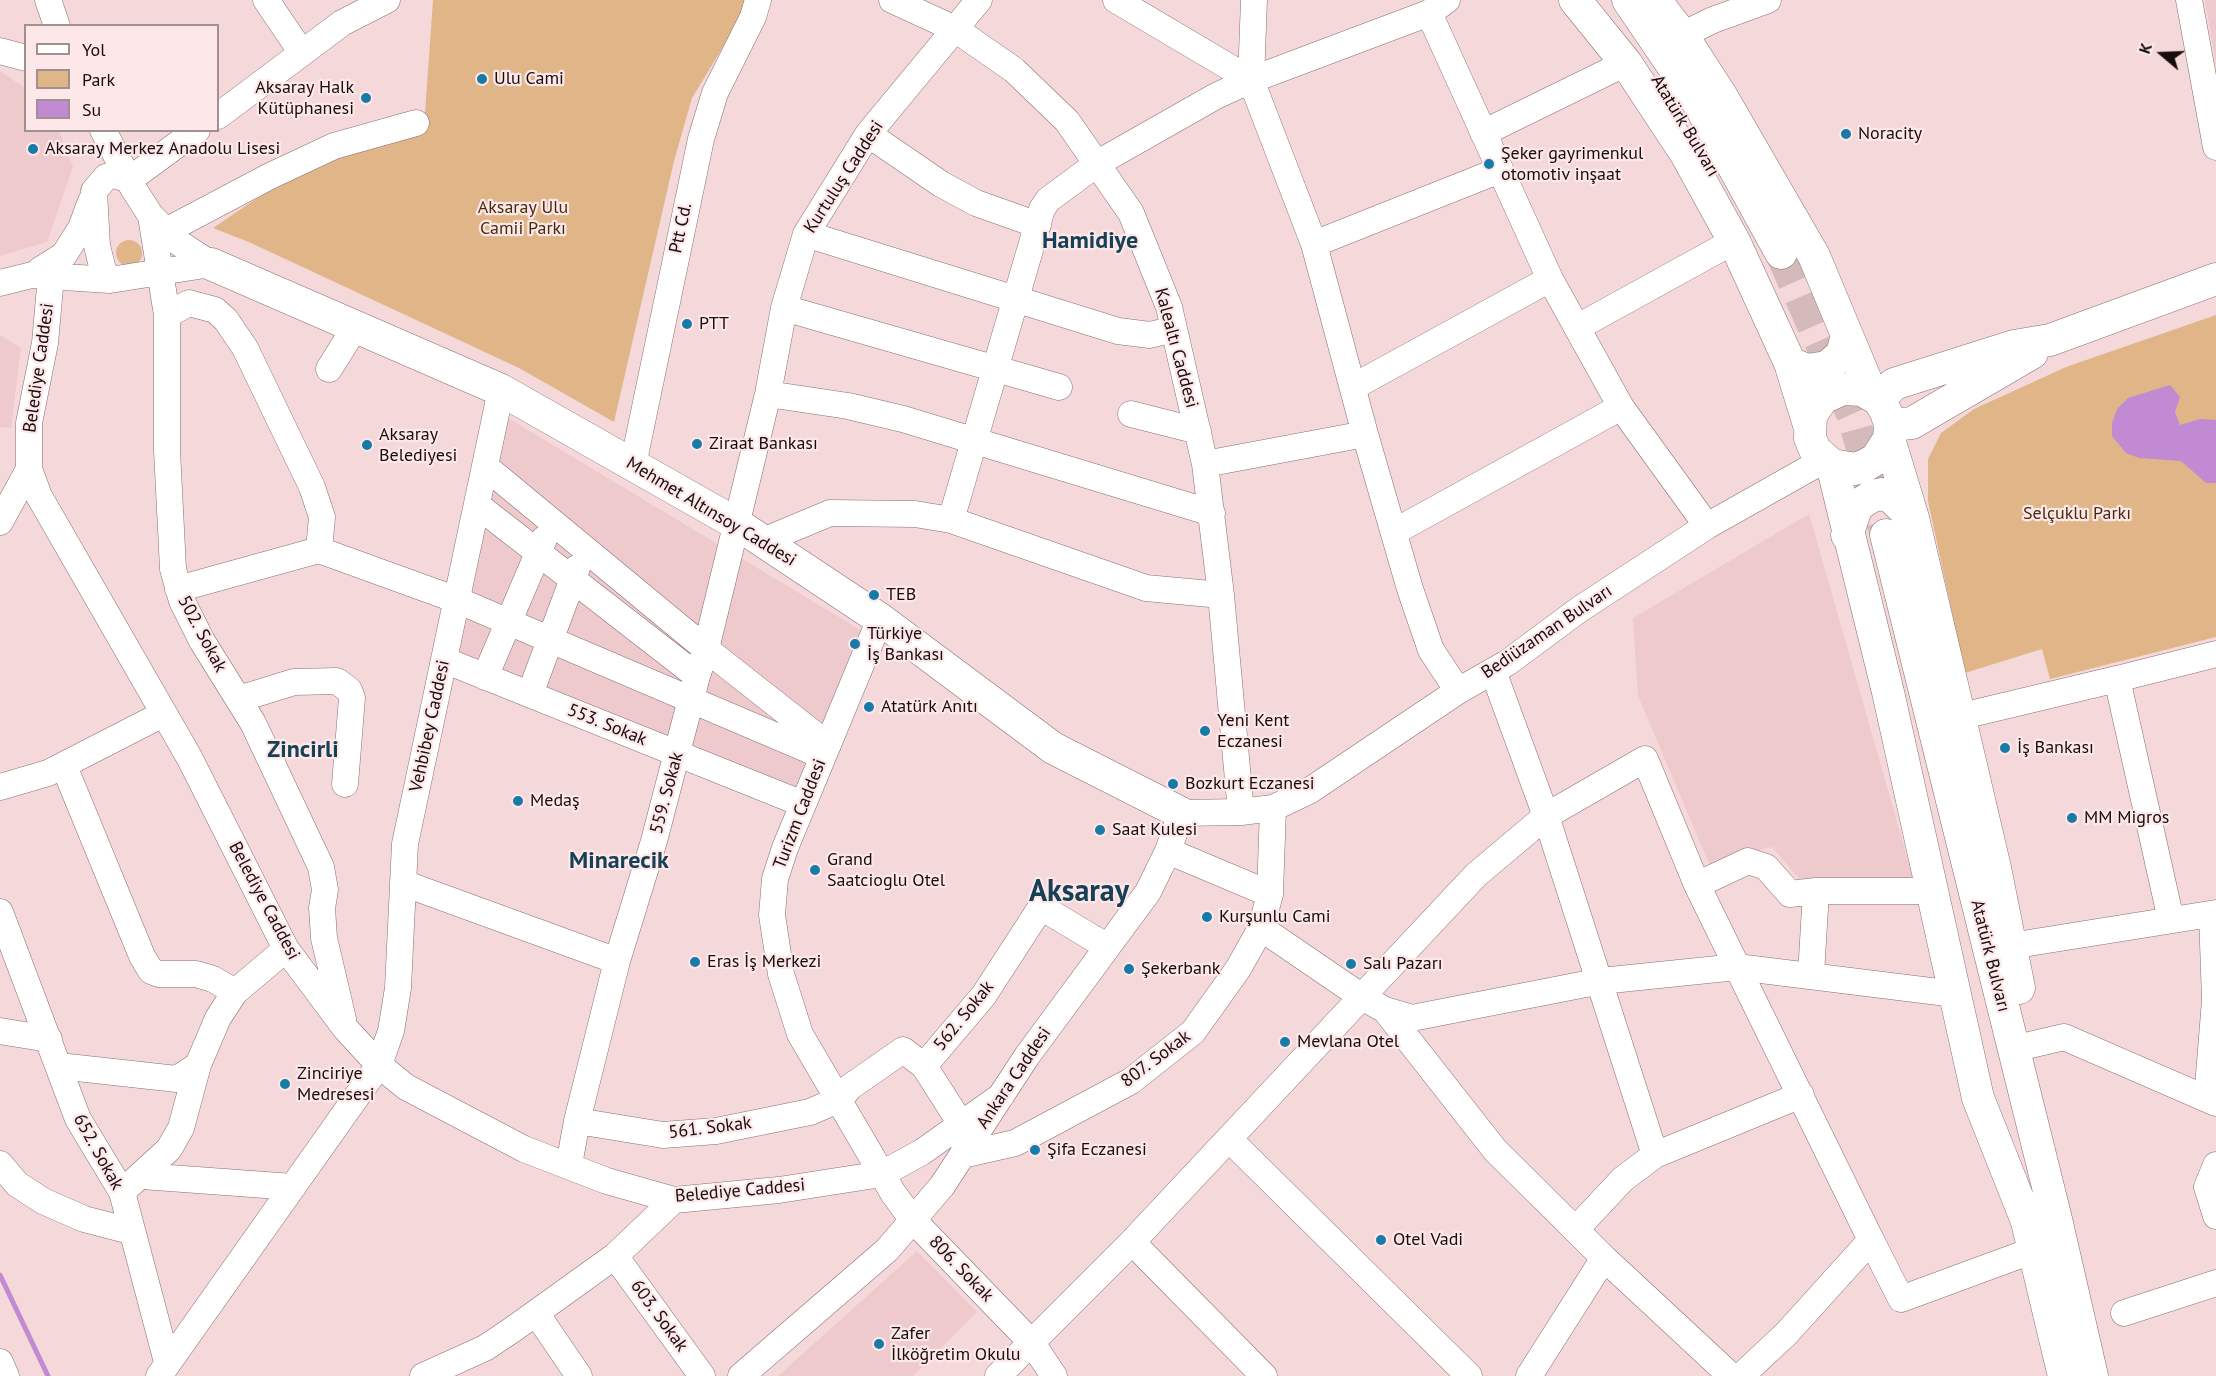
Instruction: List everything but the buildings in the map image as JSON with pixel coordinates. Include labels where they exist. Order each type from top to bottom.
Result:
[{"type":"main road","points":[[1575,0],[1626,63],[1686,154],[1734,242],[1790,363],[1813,444],[1828,462],[1868,536]]},
{"type":"main road","name":"Atatürk Bulvarı","points":[[1599,0],[1663,89],[1720,185],[1770,256],[1700,106],[1628,0]]},
{"type":"main road","points":[[1654,0],[1682,35],[1722,96],[1814,256],[1882,415],[1913,518],[2010,946],[2042,1106],[2040,1231]]},
{"type":"main road","name":"Mehmet Altınsoy Caddesi","points":[[211,264],[501,390],[737,524],[880,619],[1053,748],[1181,813]]},
{"type":"main road","points":[[1809,424],[1816,405],[1832,392],[1852,388],[1882,415],[1911,423],[2019,362],[2050,340],[2216,279]]},
{"type":"main road","points":[[1790,363],[1807,370],[1827,367],[1842,354],[1847,336]]},
{"type":"main road","points":[[1828,462],[1849,469],[1866,465],[1876,459],[1882,415]]},
{"type":"main road","points":[[1913,518],[1892,498],[1882,494],[1872,496],[1857,506],[1868,536],[1888,692],[1978,1098],[2040,1231]]},
{"type":"main road","name":"Atatürk Bulvarı","points":[[1868,536],[2040,1231],[2064,1376]]},
{"type":"main road","name":"Atatürk Bulvarı","points":[[2040,1231],[2092,1376]]},
{"type":"street","points":[[48,0],[56,24]]},
{"type":"street","points":[[266,0],[302,53]]},
{"type":"street","points":[[219,115],[342,23],[387,0]]},
{"type":"street","name":"Ptt Cd.","points":[[633,465],[701,139],[715,93],[753,17],[758,0]]},
{"type":"street","name":"Kalealtı Caddesi","points":[[892,0],[955,29],[1014,70],[1066,121],[1098,163],[1131,213],[1169,307],[1205,464],[1221,595],[1241,812]]},
{"type":"street","name":"Kurtuluş Caddesi","points":[[737,524],[768,394],[784,308],[806,234],[868,135],[979,0]]},
{"type":"street","points":[[1116,0],[1251,80]]},
{"type":"street","points":[[1254,0],[1251,80],[1314,244],[1365,434],[1431,650],[1458,691]]},
{"type":"street","points":[[1682,35],[1713,20],[1768,0]]},
{"type":"street","points":[[2189,0],[2216,147]]},
{"type":"street","points":[[951,520],[998,368],[1038,225],[1048,200],[1098,163],[1216,96],[1251,80],[1438,7],[1483,134],[1550,279],[1621,407],[1707,526]]},
{"type":"street","points":[[0,51],[24,57]]},
{"type":"street","points":[[1483,134],[1626,63]]},
{"type":"street","points":[[163,224],[334,146],[416,123]]},
{"type":"street","points":[[98,132],[134,176],[163,224],[211,264]]},
{"type":"street","points":[[0,291],[46,271],[64,255],[81,228],[94,191],[99,162],[98,132]]},
{"type":"street","points":[[110,280],[103,270],[97,246],[94,191],[106,177],[134,176],[194,132]]},
{"type":"street","points":[[868,135],[941,184],[976,203],[1038,225]]},
{"type":"street","points":[[1314,244],[1500,170]]},
{"type":"street","name":"502. Sokak","points":[[163,224],[162,273],[167,315],[170,535],[173,569],[178,589],[202,641],[253,723],[321,867],[325,890],[322,908],[324,938],[345,1028]]},
{"type":"street","points":[[806,234],[1119,331],[1150,335],[1174,329]]},
{"type":"street","points":[[1578,327],[1734,242]]},
{"type":"street","points":[[0,283],[46,271],[110,280],[211,264]]},
{"type":"street","name":"Belediye Caddesi","points":[[46,271],[45,344],[29,423],[29,469],[39,496],[189,757],[286,949],[345,1028],[379,1065],[406,1087],[524,1149],[607,1181],[674,1200],[779,1190],[882,1174],[922,1152],[1001,1096]]},
{"type":"street","points":[[1353,387],[1550,279]]},
{"type":"street","points":[[167,315],[189,303],[215,310],[226,320],[246,348],[312,488],[322,517],[319,550]]},
{"type":"street","points":[[784,308],[1059,387]]},
{"type":"street","points":[[329,369],[356,326]]},
{"type":"street","name":"Vehbibey Caddesi","points":[[163,1369],[379,1065],[391,1031],[398,988],[405,844],[477,505],[487,468],[501,390]]},
{"type":"street","points":[[768,394],[848,406],[903,419],[975,443],[1040,459],[1108,483],[1212,513]]},
{"type":"street","points":[[1394,532],[1621,407]]},
{"type":"street","points":[[1131,414],[1198,431]]},
{"type":"street","points":[[1205,464],[1365,434]]},
{"type":"street","name":"Bediüzaman Bulvarı","points":[[1273,808],[1309,791],[1707,526],[1828,462]]},
{"type":"street","points":[[487,468],[586,548],[825,750]]},
{"type":"street","points":[[0,522],[29,469]]},
{"type":"street","points":[[477,505],[571,581],[694,687]]},
{"type":"street","points":[[763,541],[830,513],[915,514],[951,520],[1146,588],[1221,595]]},
{"type":"street","points":[[485,676],[552,521]]},
{"type":"street","name":"559. Sokak","points":[[569,1165],[577,1121],[617,961],[678,753],[737,524]]},
{"type":"street","points":[[530,694],[571,581],[586,548]]},
{"type":"street","points":[[178,589],[319,550],[457,600],[550,640],[694,687],[825,750]]},
{"type":"street","name":"Turizm Caddesi","points":[[880,619],[803,804],[775,879],[772,915],[781,974],[800,1034],[882,1174]]},
{"type":"street","points":[[1958,717],[2216,654]]},
{"type":"street","name":"553. Sokak","points":[[444,660],[803,804]]},
{"type":"street","points":[[1493,670],[1546,816],[1655,1155]]},
{"type":"street","points":[[2117,679],[2171,920]]},
{"type":"street","points":[[239,699],[294,682],[337,681],[349,690],[352,698],[345,784]]},
{"type":"street","points":[[0,787],[64,766],[163,714]]},
{"type":"street","points":[[998,1376],[1132,1242],[1476,876],[1546,816],[1645,759],[1697,885],[1901,1299],[2040,1231]]},
{"type":"street","points":[[64,766],[142,956],[151,971],[159,974],[196,974],[213,979],[235,992]]},
{"type":"street","points":[[1181,813],[1241,812],[1273,808]]},
{"type":"street","name":"807. Sokak","points":[[962,1155],[1015,1143],[1131,1081],[1193,1032],[1238,969],[1261,928],[1270,894],[1273,808]]},
{"type":"street","name":"Ankara Caddesi","points":[[741,1376],[887,1250],[942,1186],[1001,1096],[1106,946],[1148,892],[1168,851],[1181,813]]},
{"type":"street","points":[[1168,851],[1270,894]]},
{"type":"street","points":[[1697,885],[1748,861],[1766,867],[1790,894],[1816,891],[1932,891]]},
{"type":"street","points":[[403,884],[617,961]]},
{"type":"street","points":[[1810,975],[1816,891]]},
{"type":"street","name":"562. Sokak","points":[[840,1099],[850,1087],[903,1050],[924,1066],[984,995],[1041,907],[1106,946]]},
{"type":"street","name":"652. Sokak","points":[[0,912],[78,1119],[122,1192],[163,1369]]},
{"type":"street","points":[[2010,946],[2214,913],[2215,1000],[2211,1101],[2064,1037],[2030,1045]]},
{"type":"street","points":[[1261,928],[1385,1011],[1412,1018],[1600,981],[1737,967],[1955,994]]},
{"type":"street","points":[[122,1192],[169,1149],[181,1128],[198,1065],[218,1018],[235,992],[286,949]]},
{"type":"street","points":[[1385,1011],[1495,1150],[1604,1258],[1731,1376]]},
{"type":"street","points":[[0,1031],[49,1040]]},
{"type":"street","points":[[59,1066],[177,1079],[198,1065]]},
{"type":"street","points":[[924,1066],[961,1124]]},
{"type":"street","points":[[1576,1229],[1623,1179],[1655,1155],[1801,1095]]},
{"type":"street","name":"561. Sokak","points":[[577,1121],[663,1135],[716,1131],[810,1112],[840,1099]]},
{"type":"street","points":[[1229,1139],[1469,1376]]},
{"type":"street","points":[[0,1164],[17,1184],[43,1201],[84,1219],[130,1231]]},
{"type":"street","points":[[2216,1165],[2207,1186],[2216,1216]]},
{"type":"street","name":"806. Sokak","points":[[882,1174],[912,1219],[1032,1343],[1054,1376]]},
{"type":"street","points":[[142,1176],[293,1187]]},
{"type":"street","points":[[423,1376],[485,1348],[536,1313],[615,1256],[674,1200]]},
{"type":"street","points":[[1741,1376],[1786,1334],[1871,1240]]},
{"type":"street","points":[[1132,1242],[1264,1376]]},
{"type":"street","name":"603. Sokak","points":[[615,1256],[702,1376]]},
{"type":"street","points":[[1529,1376],[1604,1258]]},
{"type":"street","points":[[2124,1312],[2216,1284]]},
{"type":"street","points":[[536,1313],[579,1376]]},
{"type":"street","points":[[0,1362],[6,1376]]},
{"type":"shaded area","points":[[2205,0],[2216,0],[2216,66]]},
{"type":"shaded area","name":"Aksaray Merkez Anadolu Lisesi","points":[[0,71],[24,87],[24,132],[59,132],[73,167],[47,242],[0,256]]},
{"type":"shaded area","points":[[0,335],[21,348],[11,428],[0,427]]},
{"type":"shaded area","points":[[503,415],[864,632],[794,793],[453,657]]},
{"type":"shaded area","points":[[1809,514],[1913,878],[1802,882],[1772,847],[1748,852],[1711,868],[1638,696],[1633,618]]},
{"type":"shaded area","name":"Zafer İlköğretim Okulu","points":[[917,1251],[977,1312],[913,1376],[778,1376]]},
{"type":"green space","name":"Aksaray Ulu Camii Parkı","points":[[433,0],[747,0],[726,42],[692,98],[674,161],[614,422],[519,368],[251,243],[213,228],[256,199],[345,147],[424,127]]},
{"type":"green space","points":[[129,240],[138,244],[142,253],[138,262],[129,266],[120,262],[116,253],[120,244]]},
{"type":"green space","name":"Selçuklu Parkı","points":[[2216,315],[2216,637],[2050,679],[2042,649],[1965,673],[1928,501],[1928,459],[1941,433],[1974,409],[2066,367]]},
{"type":"water","points":[[2170,385],[2180,397],[2175,412],[2180,425],[2200,419],[2216,420],[2216,483],[2206,483],[2181,461],[2139,458],[2126,453],[2112,436],[2112,423],[2117,409],[2128,398]]},
{"type":"waterway","points":[[0,1275],[48,1376]]},
{"type":"tunnel","points":[[1781,253],[1853,416],[1886,535]]},
{"type":"place","name":"Ulu Cami","points":[[482,79]]},
{"type":"place","name":"Aksaray Halk Kütüphanesi","points":[[366,98]]},
{"type":"place","name":"Noracity","points":[[1846,134]]},
{"type":"place","name":"Aksaray Merkez Anadolu Lisesi","points":[[33,149]]},
{"type":"place","name":"Şeker gayrimenkul otomotiv inşaat","points":[[1489,164]]},
{"type":"place","name":"PTT","points":[[687,324]]},
{"type":"place","name":"Ziraat Bankası","points":[[697,444]]},
{"type":"place","name":"Aksaray Belediyesi","points":[[367,445]]},
{"type":"place","name":"TEB","points":[[874,595]]},
{"type":"place","name":"Türkiye İş Bankası","points":[[855,644]]},
{"type":"place","name":"Atatürk Anıtı","points":[[869,707]]},
{"type":"place","name":"Yeni Kent Eczanesi","points":[[1205,731]]},
{"type":"place","name":"İş Bankası","points":[[2005,748]]},
{"type":"place","name":"Bozkurt Eczanesi","points":[[1173,784]]},
{"type":"place","name":"Medaş","points":[[518,801]]},
{"type":"place","name":"MM Migros","points":[[2072,818]]},
{"type":"place","name":"Saat Kulesi","points":[[1100,830]]},
{"type":"place","name":"Grand Saatcioglu Otel","points":[[815,870]]},
{"type":"place","name":"Kurşunlu Cami","points":[[1207,917]]},
{"type":"place","name":"Eras İş Merkezi","points":[[695,962]]},
{"type":"place","name":"Salı Pazarı","points":[[1351,964]]},
{"type":"place","name":"Şekerbank","points":[[1129,969]]},
{"type":"place","name":"Mevlana Otel","points":[[1285,1042]]},
{"type":"place","name":"Zinciriye Medresesi","points":[[285,1084]]},
{"type":"place","name":"Şifa Eczanesi","points":[[1035,1150]]},
{"type":"place","name":"Otel Vadi","points":[[1381,1240]]},
{"type":"place","name":"Zafer İlköğretim Okulu","points":[[879,1344]]},
{"type":"district","name":"Hamidiye","points":[[1090,241]]},
{"type":"district","name":"Zincirli","points":[[303,750]]},
{"type":"district","name":"Minarecik","points":[[619,861]]},
{"type":"district","name":"Aksaray","points":[[1079,892]]}]
